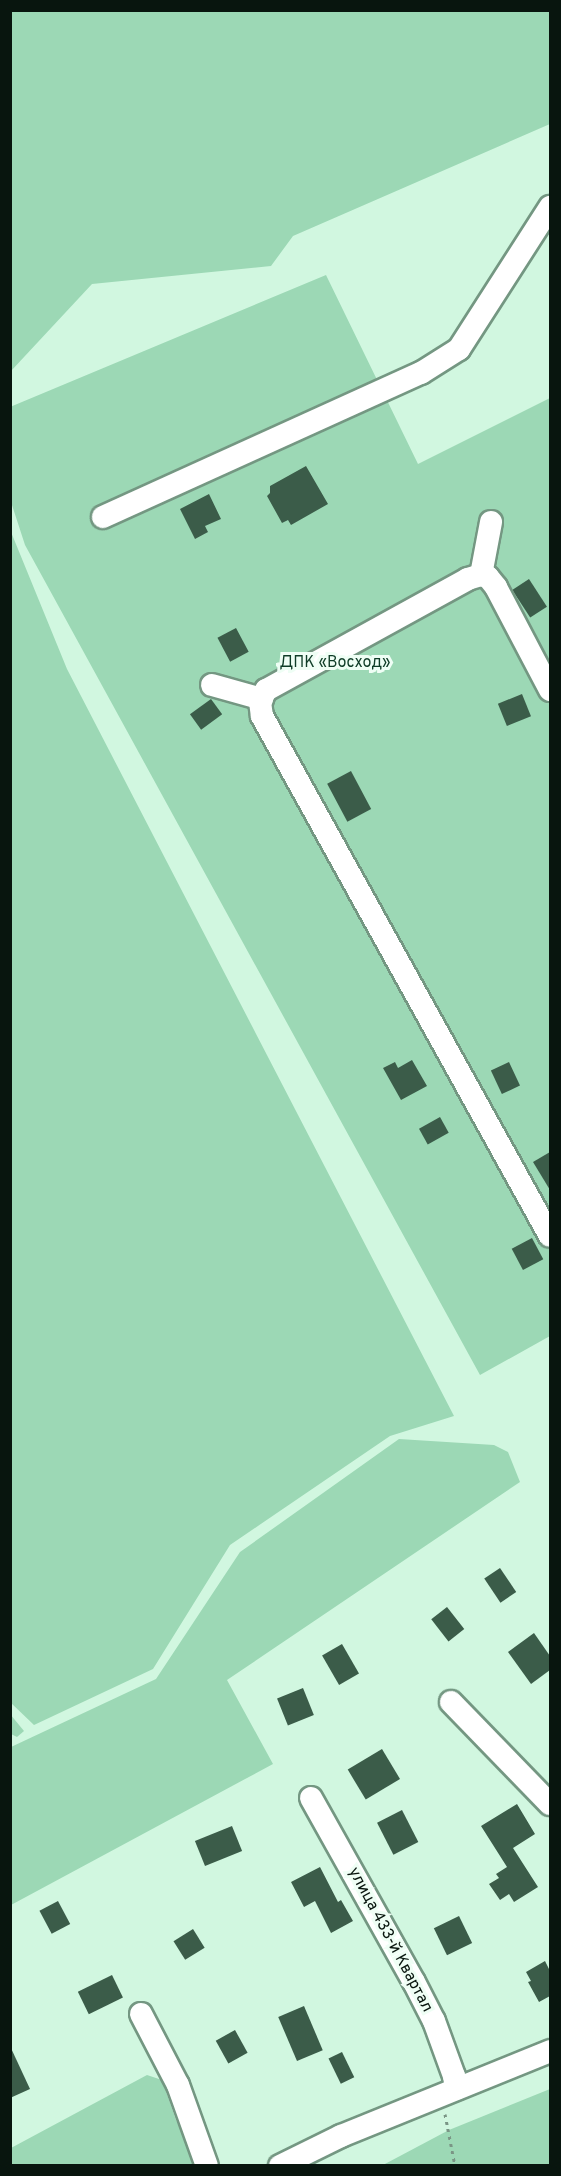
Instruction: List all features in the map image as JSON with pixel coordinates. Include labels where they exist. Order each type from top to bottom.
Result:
[{"type":"street","points":[[103,517],[421,373],[459,349],[550,207]]},
{"type":"street","points":[[481,575],[491,522]]},
{"type":"street","points":[[549,1230],[262,716],[262,699],[267,690],[468,579],[481,575],[488,577],[496,587],[550,690]]},
{"type":"street","points":[[213,685],[262,699]]},
{"type":"street","points":[[451,1702],[550,1804]]},
{"type":"street","name":"улица 433-й Квартал","points":[[311,1798],[414,1982],[445,2050],[448,2092]]},
{"type":"street","points":[[141,2014],[178,2085],[207,2166]]},
{"type":"street","points":[[280,2166],[341,2136],[550,2051]]},
{"type":"path","points":[[448,2092],[455,2166]]},
{"type":"green space","points":[[11,10],[550,11],[550,124],[293,236],[271,266],[92,284],[11,371]]},
{"type":"green space","name":"ДПК «Восход»","points":[[326,275],[418,464],[550,398],[550,1336],[480,1375],[25,545],[11,502],[10,407]]},
{"type":"green space","points":[[11,532],[67,669],[454,1416],[390,1436],[230,1545],[153,1669],[34,1725],[10,1702]]},
{"type":"green space","points":[[399,1439],[494,1445],[508,1452],[520,1482],[227,1680],[273,1764],[11,1905],[11,1747],[156,1679],[240,1552]]},
{"type":"green space","points":[[10,1714],[24,1731],[17,1737],[11,1734]]},
{"type":"green space","points":[[147,2075],[162,2080],[176,2120],[199,2165],[11,2166],[11,2148]]},
{"type":"green space","points":[[550,2089],[550,2165],[383,2165],[449,2130]]},
{"type":"building","points":[[306,466],[328,504],[291,525],[288,520],[282,523],[267,496],[270,493],[270,486]]},
{"type":"building","points":[[209,494],[221,519],[205,526],[208,532],[195,539],[180,509]]},
{"type":"building","points":[[529,579],[547,607],[530,618],[512,590]]},
{"type":"building","points":[[236,628],[249,652],[230,662],[217,638]]},
{"type":"building","points":[[522,694],[531,716],[507,726],[498,704]]},
{"type":"building","points":[[211,699],[222,714],[201,730],[190,714]]},
{"type":"building","points":[[351,771],[371,809],[347,822],[327,784]]},
{"type":"building","points":[[412,1060],[427,1086],[401,1100],[383,1068],[395,1062],[398,1068]]},
{"type":"building","points":[[509,1062],[520,1086],[502,1094],[491,1070]]},
{"type":"building","points":[[440,1117],[449,1133],[428,1144],[419,1129]]},
{"type":"building","points":[[550,1152],[550,1190],[533,1162]]},
{"type":"building","points":[[532,1238],[543,1259],[523,1270],[512,1249]]},
{"type":"building","points":[[500,1568],[516,1592],[500,1603],[484,1579]]},
{"type":"building","points":[[447,1607],[464,1629],[448,1641],[431,1619]]},
{"type":"building","points":[[534,1633],[550,1656],[550,1670],[531,1684],[508,1652]]},
{"type":"building","points":[[342,1644],[359,1673],[339,1685],[322,1655]]},
{"type":"building","points":[[303,1688],[314,1715],[288,1725],[277,1698]]},
{"type":"building","points":[[382,1749],[400,1779],[366,1800],[348,1770]]},
{"type":"building","points":[[517,1804],[535,1834],[513,1848],[538,1887],[514,1902],[509,1894],[500,1900],[489,1884],[499,1878],[496,1874],[507,1867],[481,1826]]},
{"type":"building","points":[[402,1810],[418,1842],[393,1855],[377,1823]]},
{"type":"building","points":[[232,1826],[242,1851],[205,1866],[195,1841]]},
{"type":"building","points":[[320,1867],[338,1902],[341,1900],[353,1921],[331,1933],[315,1901],[304,1907],[291,1882]]},
{"type":"building","points":[[58,1901],[70,1924],[52,1934],[39,1911]]},
{"type":"building","points":[[459,1916],[472,1943],[447,1955],[434,1928]]},
{"type":"building","points":[[193,1929],[205,1948],[185,1960],[173,1941]]},
{"type":"building","points":[[545,1961],[550,1971],[550,1996],[539,2002],[528,1982],[531,1981],[526,1972]]},
{"type":"building","points":[[112,1975],[123,1997],[89,2014],[78,1992]]},
{"type":"building","points":[[304,2006],[323,2050],[297,2061],[278,2017]]},
{"type":"building","points":[[235,2030],[248,2053],[228,2063],[216,2041]]},
{"type":"building","points":[[10,2046],[30,2089],[10,2098]]},
{"type":"building","points":[[342,2052],[354,2077],[341,2084],[329,2059]]}]
